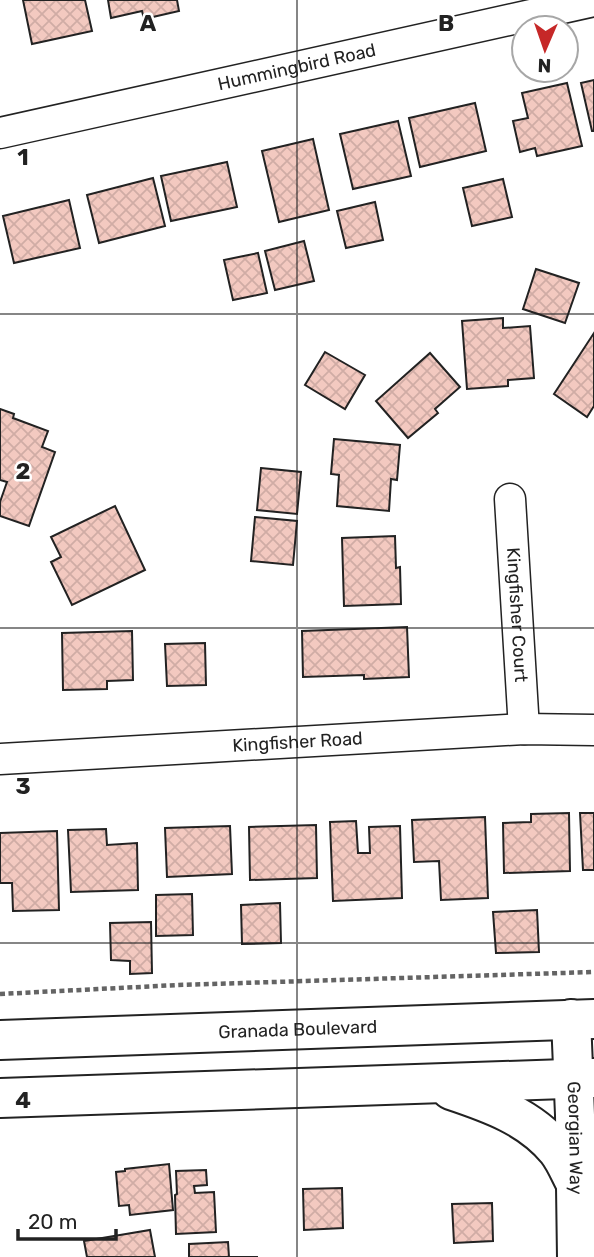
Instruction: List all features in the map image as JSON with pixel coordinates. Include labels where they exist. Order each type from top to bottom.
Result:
[{"type":"main road","name":"Granada Boulevard","points":[[0,1040],[582,1019]]},
{"type":"main road","name":"Georgian Way","points":[[577,1257],[576,1184],[584,1079],[582,1019]]},
{"type":"main road","points":[[0,1098],[584,1079]]},
{"type":"main road","points":[[433,1084],[518,1116],[558,1150],[576,1184]]},
{"type":"main road","points":[[576,1184],[594,1149]]},
{"type":"street","name":"Hummingbird Road","points":[[0,133],[594,1]]},
{"type":"street","name":"Kingfisher Court","points":[[510,499],[524,729]]},
{"type":"street","name":"Kingfisher Road","points":[[0,759],[524,729],[594,730]]},
{"type":"path","points":[[0,994],[178,985],[594,972]]},
{"type":"building","points":[[23,0],[85,0],[92,31],[32,44]]},
{"type":"building","points":[[108,0],[177,0],[179,11],[144,19],[142,11],[111,18]]},
{"type":"building","points":[[594,80],[594,131],[592,131],[581,83]]},
{"type":"building","points":[[567,84],[582,146],[537,156],[535,148],[520,152],[513,121],[528,118],[522,93]]},
{"type":"building","points":[[475,103],[486,151],[420,167],[409,118]]},
{"type":"building","points":[[398,121],[411,176],[353,189],[340,134]]},
{"type":"building","points":[[313,139],[329,210],[279,222],[262,151]]},
{"type":"building","points":[[227,162],[237,207],[171,221],[161,176]]},
{"type":"building","points":[[153,178],[165,226],[99,243],[87,195]]},
{"type":"building","points":[[503,179],[512,217],[472,226],[463,188]]},
{"type":"building","points":[[69,200],[80,248],[14,263],[3,216]]},
{"type":"building","points":[[375,202],[383,240],[346,248],[337,211]]},
{"type":"building","points":[[304,241],[314,281],[275,290],[265,251]]},
{"type":"building","points":[[258,253],[267,293],[233,300],[224,260]]},
{"type":"building","points":[[536,269],[579,283],[565,323],[523,309]]},
{"type":"building","points":[[503,318],[503,328],[530,326],[534,378],[508,380],[508,386],[467,389],[462,321]]},
{"type":"building","points":[[594,333],[594,406],[587,417],[554,394]]},
{"type":"building","points":[[325,352],[365,375],[345,409],[305,385]]},
{"type":"building","points":[[430,353],[460,387],[435,409],[438,413],[408,438],[376,401]]},
{"type":"building","points":[[0,409],[14,414],[13,418],[48,431],[42,447],[55,452],[29,526],[0,516],[0,502],[7,482],[0,480]]},
{"type":"building","points":[[334,439],[400,445],[397,480],[391,479],[389,511],[337,506],[339,475],[331,474]]},
{"type":"building","points":[[261,468],[301,472],[297,514],[257,510]]},
{"type":"building","points":[[115,506],[145,570],[72,605],[51,562],[61,557],[51,537]]},
{"type":"building","points":[[255,517],[297,521],[293,565],[251,561]]},
{"type":"building","points":[[395,536],[396,568],[400,567],[401,604],[344,606],[342,538]]},
{"type":"building","points":[[407,627],[409,677],[303,677],[302,631]]},
{"type":"building","points":[[132,631],[133,680],[107,681],[107,689],[63,690],[62,633]]},
{"type":"building","points":[[205,643],[206,685],[167,686],[165,644]]},
{"type":"building","points":[[569,813],[570,871],[504,873],[503,823],[531,822],[531,814]]},
{"type":"building","points":[[580,813],[594,813],[594,870],[583,870]]},
{"type":"building","points":[[485,817],[488,898],[441,900],[439,861],[414,862],[412,820]]},
{"type":"building","points":[[356,821],[358,853],[370,853],[369,827],[400,826],[402,898],[333,901],[330,822]]},
{"type":"building","points":[[316,825],[317,878],[250,880],[249,827]]},
{"type":"building","points":[[230,826],[232,874],[167,877],[165,828]]},
{"type":"building","points":[[106,829],[107,845],[137,843],[138,890],[71,892],[68,830]]},
{"type":"building","points":[[57,831],[59,910],[13,911],[12,883],[0,883],[0,833]]},
{"type":"building","points":[[192,894],[193,935],[156,936],[156,895]]},
{"type":"building","points":[[280,903],[281,943],[242,944],[241,905]]},
{"type":"building","points":[[537,910],[539,952],[496,953],[493,912]]},
{"type":"building","points":[[151,922],[152,973],[130,974],[130,961],[111,960],[110,923]]},
{"type":"building","points":[[169,1164],[173,1210],[130,1215],[129,1205],[119,1206],[116,1172]]},
{"type":"building","points":[[206,1170],[207,1185],[194,1186],[195,1193],[214,1192],[216,1232],[176,1234],[176,1171]]},
{"type":"building","points":[[342,1188],[343,1228],[304,1230],[303,1189]]},
{"type":"building","points":[[492,1203],[493,1241],[454,1243],[452,1204]]},
{"type":"building","points":[[150,1230],[155,1257],[87,1257],[84,1241]]},
{"type":"building","points":[[228,1242],[229,1257],[189,1257],[189,1244]]}]
